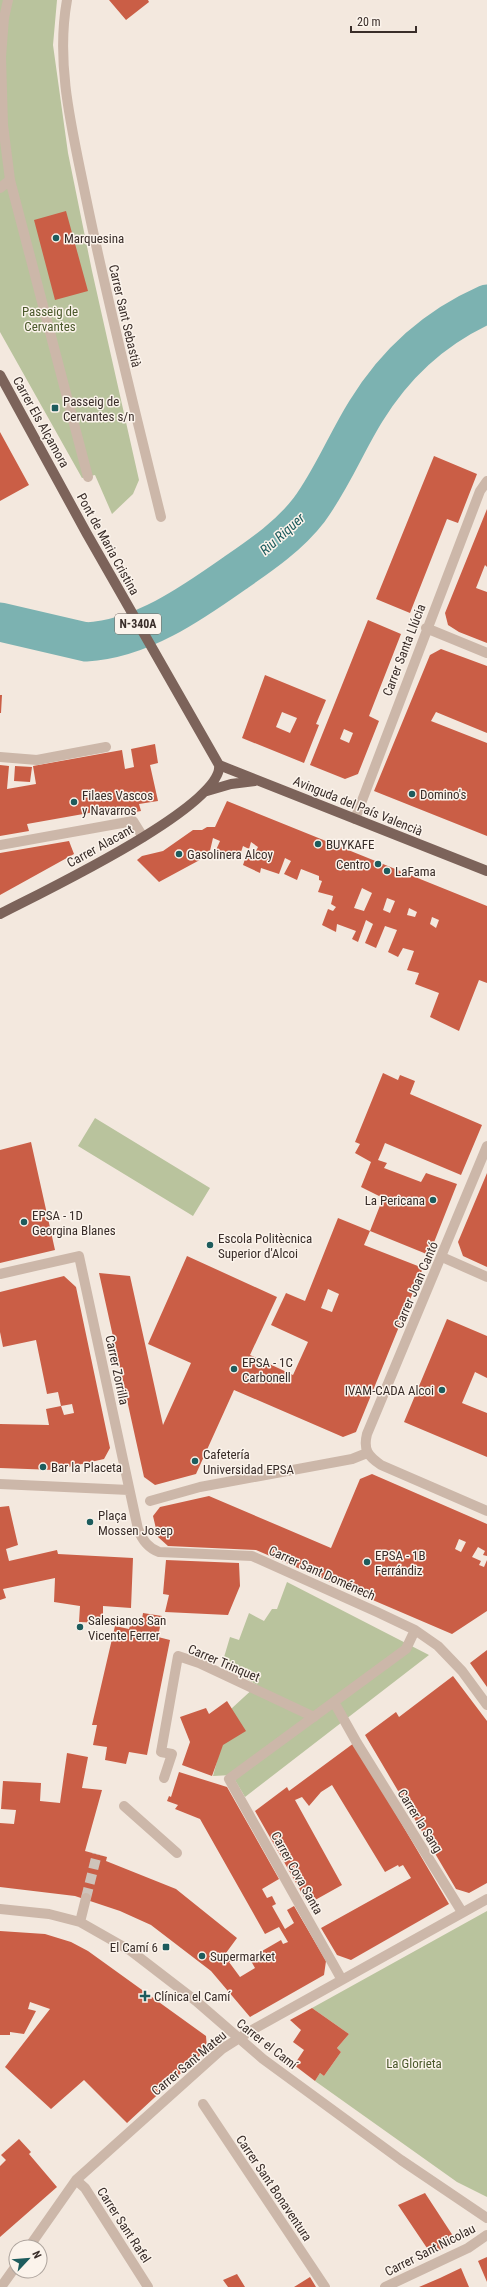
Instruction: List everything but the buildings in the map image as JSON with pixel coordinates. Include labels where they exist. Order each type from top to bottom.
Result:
[{"type":"main road","name":"Carrer Els Alçamora","points":[[0,375],[59,481]]},
{"type":"main road","name":"Pont de Maria Cristina","points":[[59,481],[219,765]]},
{"type":"main road","name":"Avinguda del País Valencià","points":[[219,765],[487,871]]},
{"type":"main road","name":"Carrer Alacant","points":[[0,914],[143,837],[182,813],[207,791],[220,770],[219,765]]},
{"type":"main road","name":"Carrer Alacant","points":[[207,791],[231,784],[258,781]]},
{"type":"street","points":[[8,0],[4,18],[1,57],[3,125],[10,180],[88,477]]},
{"type":"street","name":"Carrer Sant Sebastià","points":[[67,0],[63,55],[70,119],[105,290],[161,517]]},
{"type":"street","points":[[0,188],[10,180]]},
{"type":"street","name":"Carrer Santa Llúcia","points":[[355,819],[426,628],[480,491],[487,481]]},
{"type":"street","points":[[426,628],[487,653]]},
{"type":"street","points":[[0,757],[38,760],[106,748]]},
{"type":"street","points":[[0,844],[133,821],[143,837]]},
{"type":"street","name":"Carrer Joan Cantó","points":[[367,1452],[365,1448],[367,1434],[487,1146]]},
{"type":"street","name":"Carrer Zorrilla","points":[[0,1274],[79,1256],[129,1490]]},
{"type":"street","points":[[442,1257],[487,1277]]},
{"type":"street","points":[[150,1501],[200,1487],[352,1459],[367,1452],[381,1465],[487,1511]]},
{"type":"street","points":[[0,1484],[129,1490]]},
{"type":"street","name":"Carrer Sant Doménech","points":[[129,1490],[141,1537],[152,1549],[159,1552],[252,1556],[415,1630],[438,1646],[462,1671],[487,1705]]},
{"type":"street","points":[[314,1717],[406,1649],[415,1630]]},
{"type":"street","name":"Carrer Trinquet","points":[[164,1778],[172,1754],[161,1752],[178,1656],[199,1664],[314,1717]]},
{"type":"street","name":"Carrer la Sang","points":[[334,1702],[356,1743],[462,1912]]},
{"type":"street","name":"Carrer Cova Santa","points":[[314,1717],[229,1779],[342,1980]]},
{"type":"street","points":[[124,1806],[177,1852]]},
{"type":"street","points":[[80,1922],[86,1898]]},
{"type":"street","name":"Carrer Sant Mateu","points":[[35,2239],[76,2180],[222,2049],[487,1899]]},
{"type":"street","name":"Carrer el Camí","points":[[0,1909],[49,1914],[80,1922],[131,1951],[196,2001],[238,2040],[401,2160],[487,2218]]},
{"type":"street","name":"Carrer Sant Bonaventura","points":[[203,2104],[325,2287]]},
{"type":"street","name":"Carrer Sant Rafel","points":[[76,2180],[85,2188],[148,2287]]},
{"type":"street","name":"Carrer Sant Nicolau","points":[[384,2287],[468,2248],[487,2235]]},
{"type":"street","points":[[1,2287],[8,2277]]},
{"type":"green space","name":"Passeig de Cervantes","points":[[0,0],[57,0],[53,45],[68,153],[92,271],[139,480],[133,494],[112,514],[95,475],[82,478],[0,332]]},
{"type":"green space","points":[[95,1118],[210,1188],[193,1216],[78,1146]]},
{"type":"green space","points":[[287,1582],[429,1655],[245,1797],[232,1775],[213,1776],[231,1709],[257,1685],[222,1664],[230,1637],[239,1640],[249,1613],[264,1621],[272,1609],[277,1609]]},
{"type":"green space","name":"La Glorieta","points":[[487,1911],[487,2197],[457,2182],[315,2081],[320,2073],[324,2076],[341,2052],[337,2048],[349,2034],[312,2008]]},
{"type":"waterway","name":"Riu Riquer","points":[[0,622],[86,642],[106,639],[146,627],[183,608],[265,552],[284,537],[309,510],[325,486],[366,411],[390,377],[418,348],[434,335],[468,313],[487,304]]},
{"type":"tunnel","points":[[86,1898],[97,1854]]},
{"type":"place","name":"Marquesina","points":[[56,238]]},
{"type":"place","name":"Passeig de Cervantes s/n","points":[[55,408]]},
{"type":"place","name":"Domino's","points":[[412,794]]},
{"type":"place","name":"Filaes Vascos y Navarros","points":[[74,802]]},
{"type":"place","name":"BUYKAFE","points":[[318,844]]},
{"type":"place","name":"Gasolinera Alcoy","points":[[179,854]]},
{"type":"place","name":"Centro","points":[[378,864]]},
{"type":"place","name":"LaFama","points":[[387,871]]},
{"type":"place","name":"La Pericana","points":[[433,1200]]},
{"type":"place","name":"EPSA - 1D Georgina Blanes","points":[[24,1222]]},
{"type":"place","name":"Escola Politècnica Superior d'Alcoi","points":[[210,1245]]},
{"type":"place","name":"EPSA - 1C Carbonell","points":[[234,1369]]},
{"type":"place","name":"IVAM-CADA Alcoi","points":[[442,1390]]},
{"type":"place","name":"Cafetería Universidad EPSA","points":[[195,1461]]},
{"type":"place","name":"Bar la Placeta","points":[[43,1467]]},
{"type":"place","name":"Plaça Mossen Josep","points":[[90,1522]]},
{"type":"place","name":"EPSA - 1B Ferrándiz","points":[[367,1562]]},
{"type":"place","name":"Salesianos San Vicente Ferrer","points":[[80,1627]]},
{"type":"place","name":"El Camí 6","points":[[166,1947]]},
{"type":"place","name":"Supermarket","points":[[202,1956]]},
{"type":"place","name":"Clínica el Camí","points":[[145,1996]]}]
